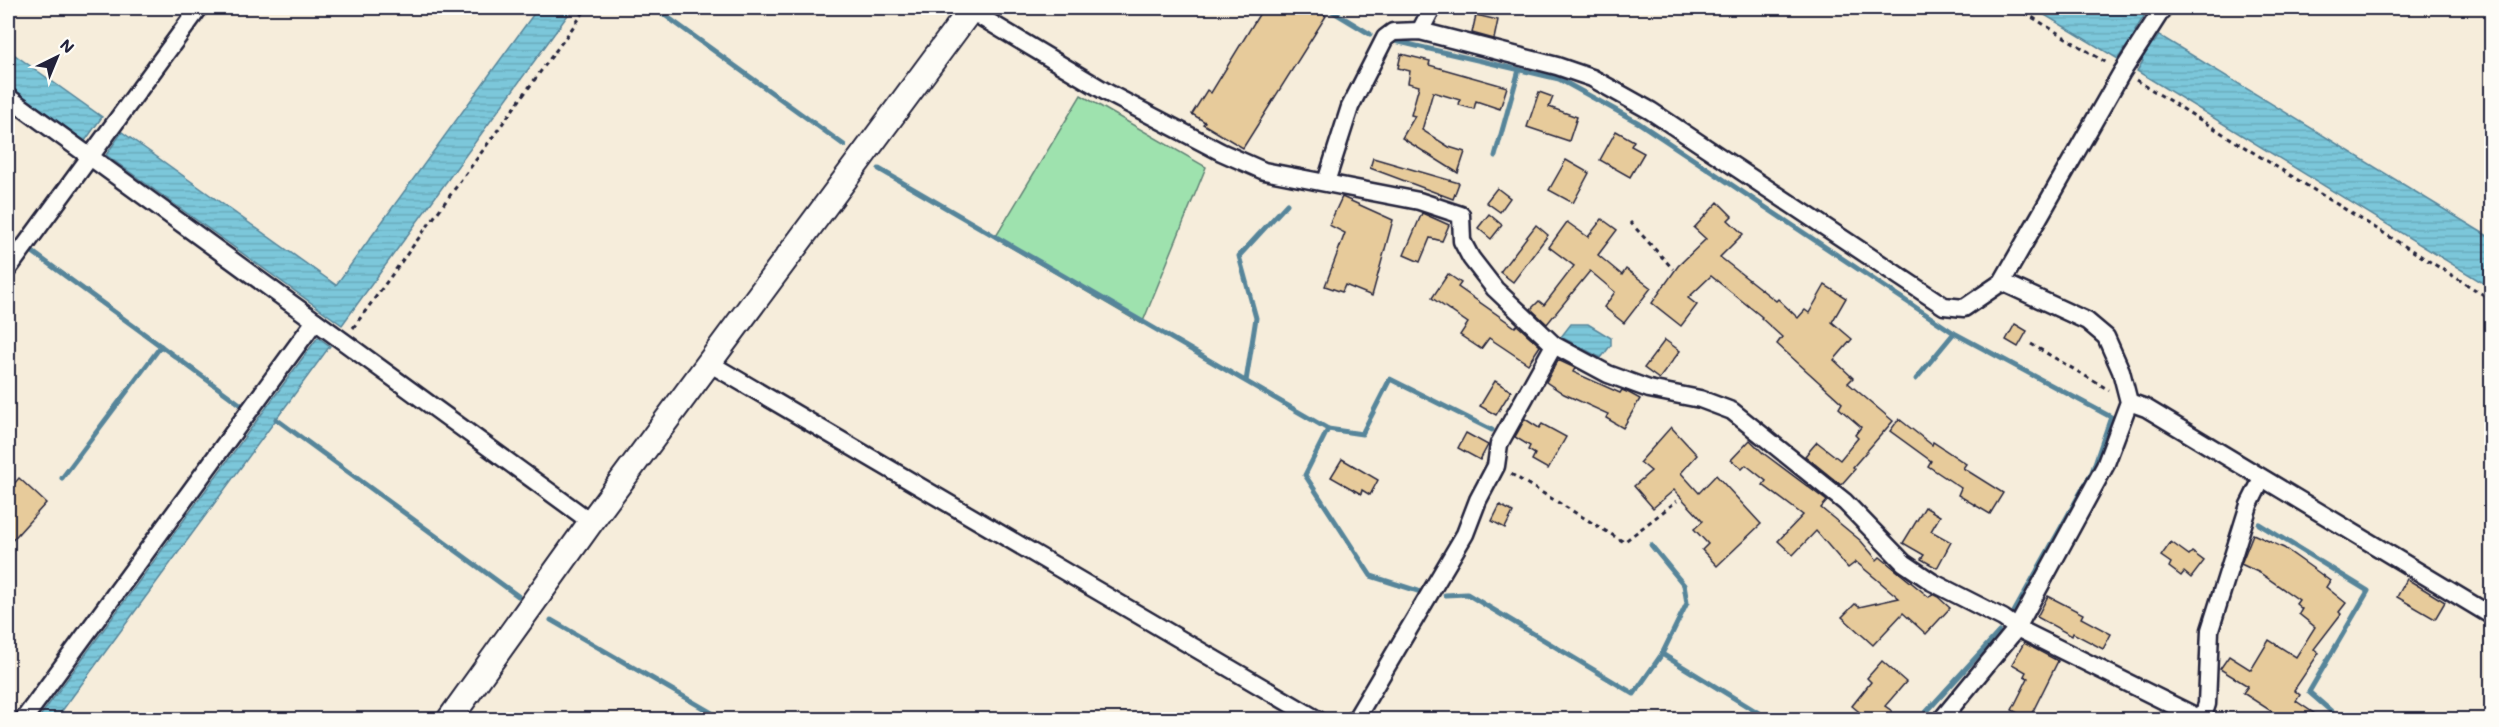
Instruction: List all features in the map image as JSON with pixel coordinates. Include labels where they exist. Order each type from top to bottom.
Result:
[{"type":"street","points":[[8,269],[199,8]]},
{"type":"street","points":[[1420,31],[1432,8]]},
{"type":"street","points":[[1326,182],[1350,107],[1384,38],[1393,32],[1420,31],[1557,66],[1592,78],[1651,111],[1944,306],[1964,308],[2002,282],[2122,72],[2163,8]]},
{"type":"street","points":[[449,720],[591,522],[969,9],[1108,93],[1221,152],[1264,171],[1419,201],[1461,215],[1462,241],[1471,258],[1495,289],[1554,345],[1628,382],[1649,389],[1700,399],[1732,411],[1845,502],[1904,562],[1932,582],[2003,618],[2017,628],[2203,719],[2207,704],[2210,630],[2248,505],[2262,479]]},
{"type":"street","points":[[8,97],[591,522]]},
{"type":"street","points":[[1941,720],[2017,628],[2105,466],[2129,402],[2121,370],[2106,337],[2087,321],[2002,282]]},
{"type":"street","points":[[23,720],[315,321]]},
{"type":"street","points":[[1355,720],[1465,534],[1478,500],[1496,466],[1499,444],[1554,345]]},
{"type":"street","points":[[709,363],[1318,720]]},
{"type":"street","points":[[2129,402],[2146,408],[2492,616]]},
{"type":"path","points":[[344,341],[587,8]]},
{"type":"path","points":[[2017,8],[2492,300]]},
{"type":"path","points":[[1630,222],[1673,269]]},
{"type":"path","points":[[2031,344],[2129,402]]},
{"type":"path","points":[[1496,466],[1624,542],[1677,501]]},
{"type":"green space","points":[[1081,95],[1206,167],[1142,324],[995,238]]},
{"type":"water","points":[[538,8],[573,8],[342,325],[106,155],[122,132],[336,285]]},
{"type":"water","points":[[2033,8],[2149,8],[2135,31],[2154,43],[2159,35],[2491,238],[2491,288],[2137,71],[2143,61],[2124,49],[2118,59]]},
{"type":"water","points":[[8,50],[102,117],[85,141],[8,85]]},
{"type":"water","points":[[1571,324],[1588,324],[1611,338],[1611,345],[1601,358],[1561,337]]},
{"type":"water","points":[[318,337],[330,346],[56,719],[38,719]]},
{"type":"building","points":[[1263,8],[1312,8],[1326,16],[1243,148],[1203,124],[1205,122],[1192,114],[1207,90],[1211,93]]},
{"type":"building","points":[[1476,15],[1498,20],[1494,39],[1472,33]]},
{"type":"building","points":[[1401,54],[1430,61],[1429,65],[1507,87],[1500,109],[1476,101],[1474,109],[1459,105],[1460,100],[1433,92],[1422,130],[1449,147],[1465,152],[1458,173],[1402,138],[1415,116],[1411,115],[1419,86],[1408,83],[1410,71],[1398,68]]},
{"type":"building","points":[[1539,92],[1553,97],[1549,107],[1577,117],[1569,141],[1527,127]]},
{"type":"building","points":[[1616,131],[1634,141],[1631,146],[1644,153],[1630,177],[1600,160]]},
{"type":"building","points":[[1373,158],[1459,183],[1453,199],[1370,168]]},
{"type":"building","points":[[1566,160],[1589,173],[1573,203],[1549,190]]},
{"type":"building","points":[[1497,188],[1510,198],[1500,212],[1486,202]]},
{"type":"building","points":[[1342,197],[1393,220],[1372,296],[1345,285],[1342,292],[1325,286],[1345,233],[1329,225]]},
{"type":"building","points":[[1718,202],[1732,216],[1728,220],[1743,234],[1720,257],[1776,301],[1778,299],[1798,318],[1805,310],[1809,313],[1825,285],[1846,298],[1832,322],[1852,339],[1834,360],[1853,378],[1848,383],[1893,421],[1853,467],[1855,469],[1841,485],[1805,456],[1817,442],[1840,460],[1858,438],[1855,435],[1861,427],[1839,408],[1842,403],[1777,344],[1782,337],[1762,317],[1711,276],[1688,298],[1697,305],[1681,326],[1652,303],[1678,266],[1706,239],[1694,228]]},
{"type":"building","points":[[1422,213],[1449,225],[1442,241],[1430,238],[1420,262],[1404,255]]},
{"type":"building","points":[[1489,214],[1502,225],[1491,239],[1478,228]]},
{"type":"building","points":[[1602,219],[1617,230],[1598,255],[1622,275],[1626,269],[1651,288],[1624,323],[1604,307],[1615,292],[1590,271],[1547,324],[1531,309],[1539,301],[1544,305],[1574,266],[1549,247],[1567,222],[1588,237]]},
{"type":"building","points":[[1536,225],[1548,235],[1513,282],[1500,272]]},
{"type":"building","points":[[1448,274],[1461,283],[1458,287],[1515,327],[1517,325],[1540,346],[1528,364],[1489,338],[1481,349],[1460,335],[1468,323],[1432,298]]},
{"type":"building","points":[[2015,324],[2027,331],[2018,347],[2006,340]]},
{"type":"building","points":[[1665,340],[1680,351],[1659,379],[1644,368]]},
{"type":"building","points":[[1558,360],[1575,368],[1573,372],[1620,393],[1622,390],[1640,399],[1623,428],[1606,418],[1608,414],[1564,394],[1546,382]]},
{"type":"building","points":[[1495,381],[1511,391],[1496,415],[1480,406]]},
{"type":"building","points":[[1525,419],[1539,428],[1542,424],[1566,437],[1548,469],[1532,460],[1535,454],[1528,450],[1530,446],[1515,437]]},
{"type":"building","points":[[1899,419],[1932,445],[1933,442],[1966,464],[1963,468],[2003,493],[1990,514],[1958,495],[1961,488],[1928,466],[1931,461],[1890,431]]},
{"type":"building","points":[[1671,427],[1697,455],[1681,473],[1699,493],[1716,475],[1761,524],[1717,566],[1702,550],[1708,544],[1694,529],[1703,521],[1674,490],[1653,508],[1634,486],[1651,471],[1640,462]]},
{"type":"building","points":[[1466,433],[1488,445],[1480,460],[1458,448]]},
{"type":"building","points":[[1750,440],[1763,453],[1827,501],[1821,508],[1861,541],[1877,560],[1880,557],[1929,597],[1932,594],[1938,597],[1950,608],[1926,634],[1903,613],[1873,645],[1842,617],[1855,604],[1859,607],[1899,598],[1856,562],[1848,568],[1816,531],[1793,555],[1778,541],[1803,515],[1763,485],[1766,481],[1746,465],[1742,469],[1731,460]]},
{"type":"building","points":[[1342,459],[1378,480],[1370,495],[1362,490],[1361,494],[1331,477]]},
{"type":"building","points":[[19,478],[46,503],[8,545],[8,491]]},
{"type":"building","points":[[1500,505],[1513,512],[1505,528],[1492,521]]},
{"type":"building","points":[[1925,507],[1940,516],[1931,531],[1951,542],[1937,568],[1921,559],[1924,555],[1903,543]]},
{"type":"building","points":[[2253,534],[2284,548],[2318,572],[2330,581],[2326,587],[2346,603],[2339,612],[2341,614],[2314,649],[2319,653],[2294,690],[2300,695],[2296,701],[2324,720],[2285,720],[2243,693],[2248,686],[2220,669],[2229,656],[2251,670],[2269,640],[2296,657],[2315,627],[2299,614],[2302,609],[2296,604],[2299,600],[2260,573],[2241,564]]},
{"type":"building","points":[[2171,542],[2189,555],[2192,552],[2204,561],[2191,578],[2184,572],[2181,576],[2169,567],[2171,563],[2161,556]]},
{"type":"building","points":[[2407,579],[2445,602],[2435,619],[2397,597]]},
{"type":"building","points":[[2048,596],[2083,614],[2081,618],[2111,634],[2103,649],[2073,633],[2072,636],[2037,617]]},
{"type":"building","points":[[2024,643],[2058,661],[2029,719],[2012,710],[2028,678],[2024,676],[2026,672],[2012,664]]},
{"type":"building","points":[[1882,661],[1906,682],[1885,706],[1892,711],[1885,720],[1869,720],[1852,706],[1871,682],[1867,678]]},
{"type":"waterway","points":[[655,8],[844,145]]},
{"type":"waterway","points":[[1327,8],[1370,34]]},
{"type":"waterway","points":[[1395,41],[1559,79],[1639,123],[1954,333],[2111,417],[2092,472],[2014,612]]},
{"type":"waterway","points":[[1495,156],[1519,70]]},
{"type":"waterway","points":[[879,169],[1328,429],[1305,475],[1371,576],[1418,591]]},
{"type":"waterway","points":[[1246,381],[1256,318],[1239,256],[1287,204]]},
{"type":"waterway","points":[[34,253],[240,404]]},
{"type":"waterway","points":[[1916,379],[1954,333]]},
{"type":"waterway","points":[[62,478],[161,346]]},
{"type":"waterway","points":[[1328,429],[1362,434],[1390,379],[1492,430]]},
{"type":"waterway","points":[[276,419],[518,596]]},
{"type":"waterway","points":[[2259,524],[2368,591],[2309,692],[2332,712],[2328,720]]},
{"type":"waterway","points":[[1651,545],[1684,585],[1687,603],[1662,654],[1770,720]]},
{"type":"waterway","points":[[1445,595],[1467,594],[1634,694],[1662,654]]},
{"type":"waterway","points":[[551,620],[724,720]]},
{"type":"waterway","points":[[1919,720],[1999,632]]}]
